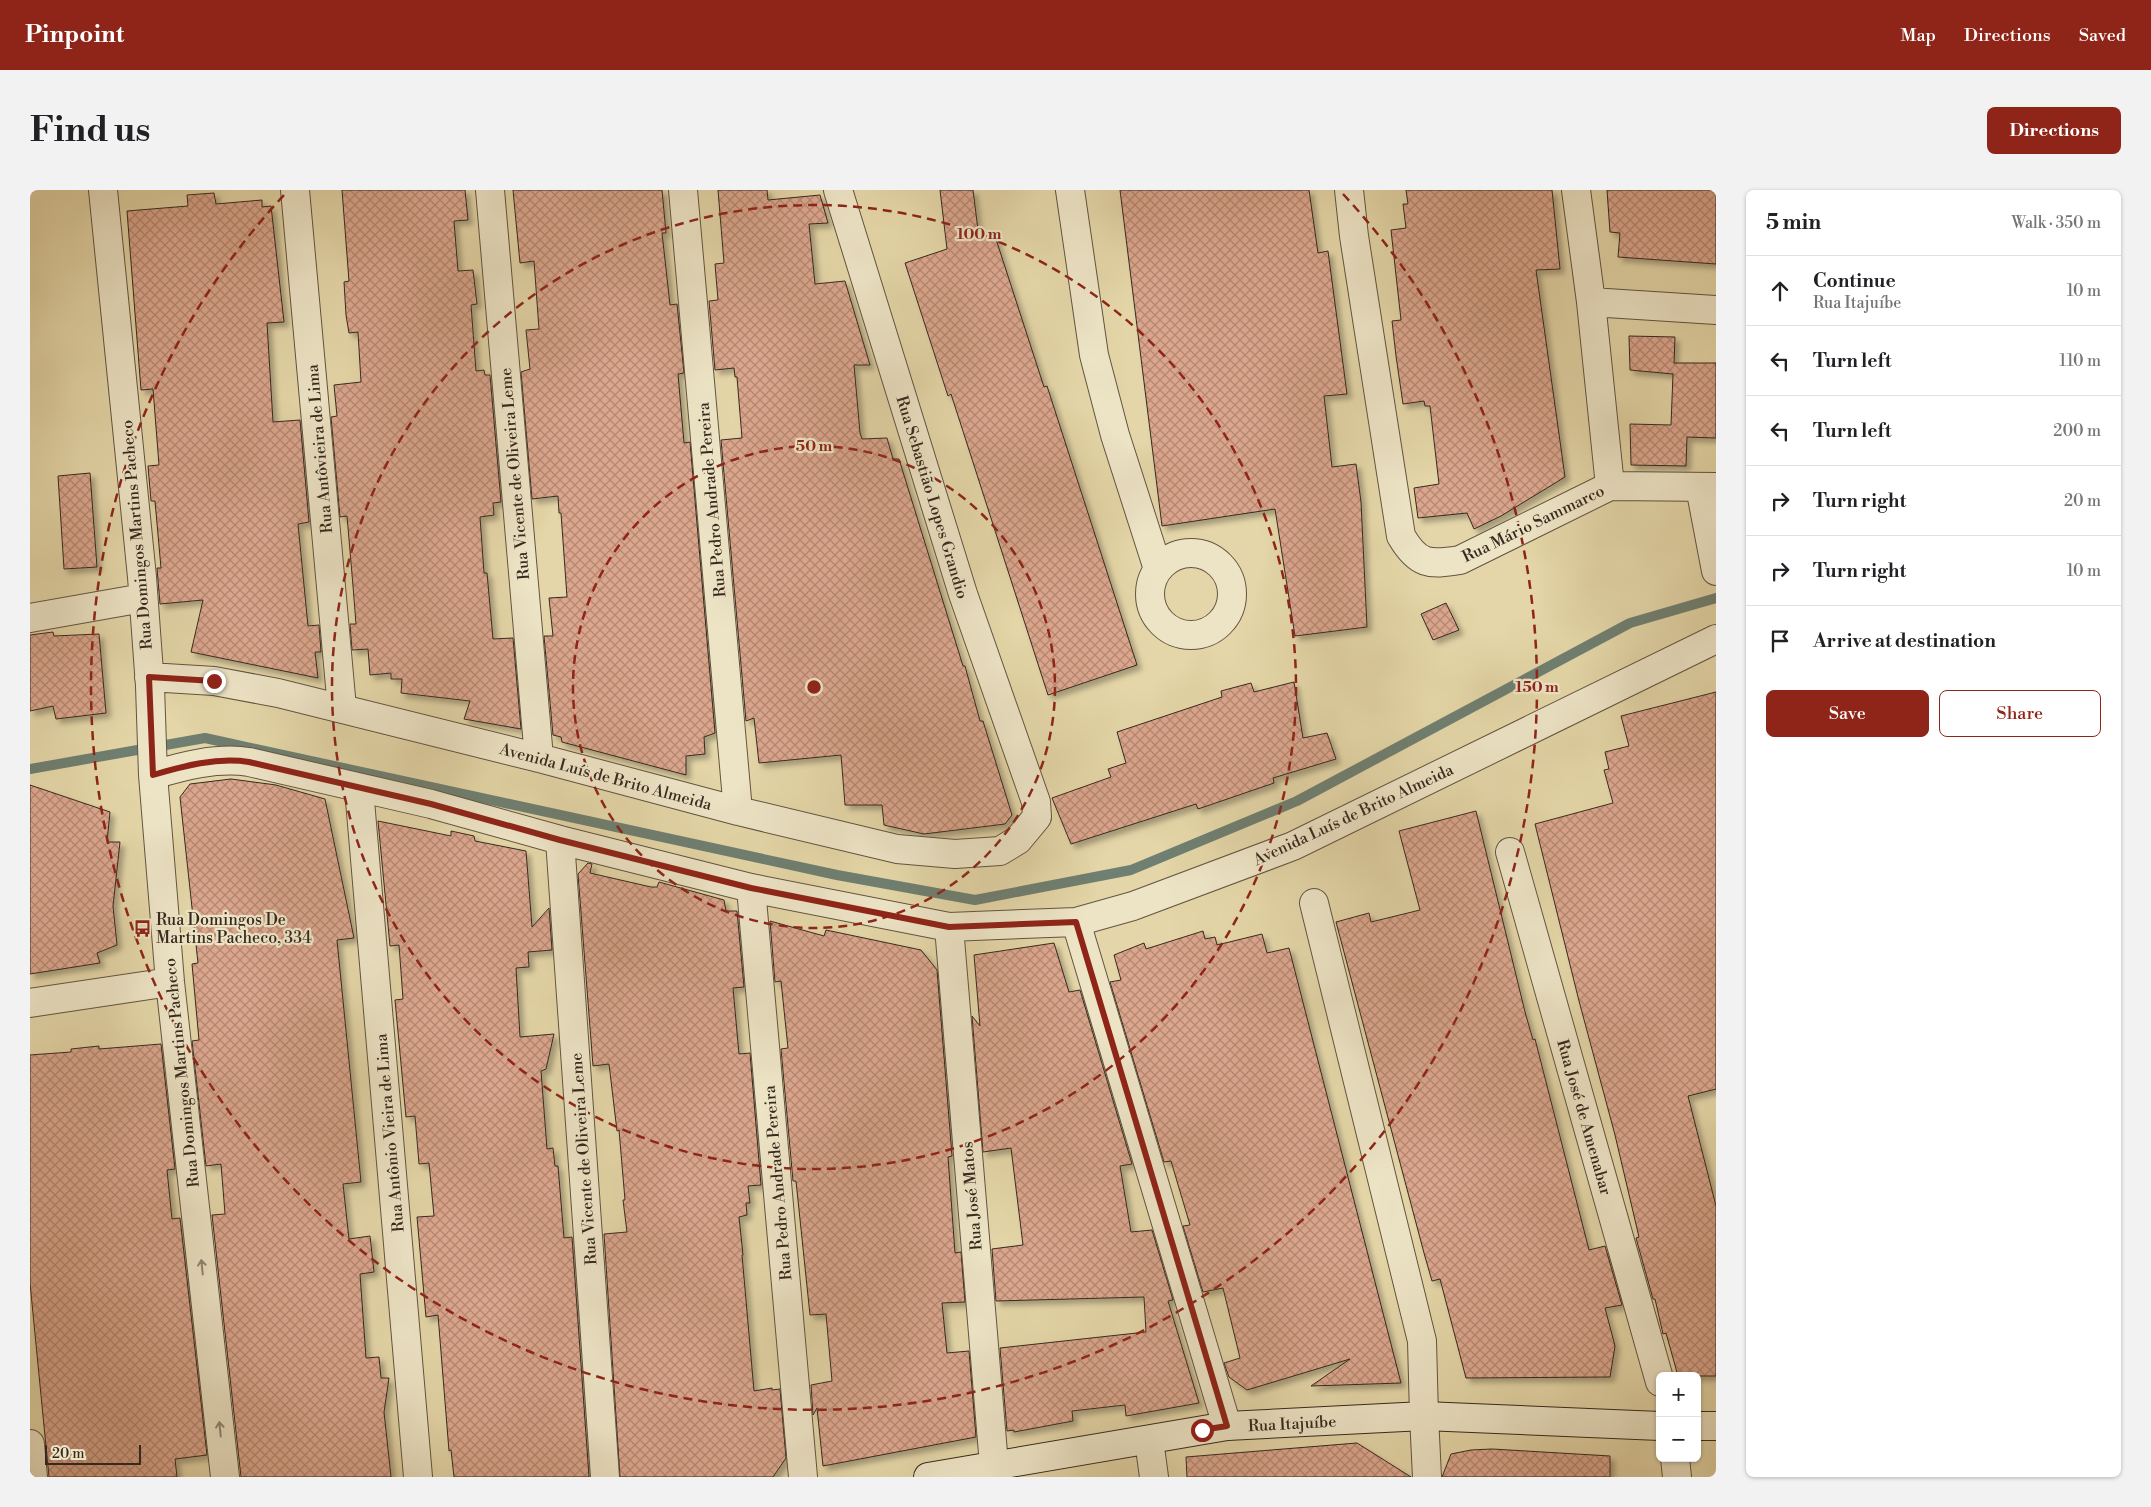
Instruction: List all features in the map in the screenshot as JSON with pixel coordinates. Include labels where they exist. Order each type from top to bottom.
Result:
[{"type":"street","name":"Rua Domingos Martins Pacheco","points":[[103,190],[143,598],[149,681],[152,768],[170,982],[225,1477]]},
{"type":"street","name":"Rua Antôvieira de Lima","points":[[295,190],[342,708]]},
{"type":"street","name":"Rua Vicente de Oliveira Leme","points":[[490,190],[539,758]]},
{"type":"street","name":"Rua Pedro Andrade Pereira","points":[[683,190],[738,811]]},
{"type":"street","name":"Rua Sebastião Lopes Grandio","points":[[838,190],[963,594],[1036,802]]},
{"type":"street","points":[[1070,190],[1094,355],[1115,436],[1158,568]]},
{"type":"street","name":"Rua Mário Sammarco","points":[[1349,190],[1401,536],[1409,551],[1420,560],[1435,564],[1460,560],[1610,486],[1591,302],[1576,190]]},
{"type":"street","points":[[1591,302],[1716,310]]},
{"type":"street","points":[[1610,486],[1708,487],[1714,564]]},
{"type":"street","points":[[30,618],[143,598]]},
{"type":"street","name":"Avenida Luís de Brito Almeida","points":[[152,768],[177,768],[231,759],[431,804],[560,840],[751,888],[949,927],[1076,922],[1133,906],[1293,846],[1716,639]]},
{"type":"street","name":"Avenida Luís de Brito Almeida","points":[[149,681],[214,681],[278,693],[898,850],[955,854],[1000,851],[1018,840],[1037,817],[1036,802]]},
{"type":"street","name":"Rua Antônio Vieira de Lima","points":[[359,788],[418,1477]]},
{"type":"street","name":"Rua Vicente de Oliveira Leme","points":[[560,840],[605,1477]]},
{"type":"street","name":"Rua José de Amenabar","points":[[1510,852],[1657,1372]]},
{"type":"street","name":"Rua Pedro Andrade Pereira","points":[[751,888],[803,1477]]},
{"type":"street","points":[[1314,903],[1422,1342],[1428,1477]]},
{"type":"street","points":[[1076,922],[1227,1426]]},
{"type":"street","name":"Rua José Matos","points":[[949,927],[994,1465]]},
{"type":"street","points":[[30,1003],[170,982]]},
{"type":"street","name":"Rua Itajuíbe","points":[[928,1477],[1227,1426],[1424,1416],[1656,1426]]},
{"type":"street","points":[[1701,1426],[1716,1426]]},
{"type":"street","points":[[1149,1440],[1154,1477]]},
{"type":"street","points":[[30,1444],[33,1477]]},
{"type":"street","points":[[1675,1462],[1677,1477]]},
{"type":"building","points":[[342,190],[465,190],[468,220],[454,221],[458,271],[473,270],[477,304],[471,305],[476,371],[484,370],[485,375],[490,375],[501,502],[493,503],[494,515],[480,517],[484,573],[487,573],[493,639],[513,638],[521,729],[464,719],[470,701],[401,693],[402,679],[391,679],[391,673],[370,675],[368,649],[352,650],[350,624],[356,624],[347,516],[340,517],[331,417],[337,416],[334,385],[361,382],[358,332],[349,333],[346,315],[344,282],[349,281]]},
{"type":"building","points":[[513,190],[662,190],[666,233],[662,233],[670,305],[677,304],[684,373],[678,374],[684,443],[690,442],[715,733],[704,737],[705,754],[686,756],[686,775],[562,742],[561,737],[553,735],[544,636],[553,636],[549,598],[567,597],[561,513],[559,513],[558,496],[532,499],[521,372],[530,369],[526,330],[539,329],[534,261],[520,263]]},
{"type":"building","points":[[718,190],[767,190],[768,200],[820,195],[828,223],[809,224],[815,284],[845,281],[870,365],[854,365],[860,433],[862,439],[887,438],[893,459],[899,459],[963,666],[965,666],[980,721],[983,721],[1012,815],[1005,824],[924,834],[884,825],[882,805],[845,805],[841,755],[759,763],[754,718],[746,721],[721,440],[742,438],[737,377],[735,377],[734,368],[715,370],[709,301],[718,300],[715,264],[724,263]]},
{"type":"building","points":[[940,190],[973,190],[979,238],[994,233],[1044,387],[1047,386],[1137,665],[1048,695],[951,394],[948,396],[905,263],[947,249]]},
{"type":"building","points":[[1120,190],[1309,190],[1318,253],[1328,251],[1347,394],[1324,396],[1332,467],[1356,464],[1361,502],[1367,627],[1295,636],[1275,509],[1162,526]]},
{"type":"building","points":[[1406,190],[1552,190],[1560,269],[1536,270],[1565,477],[1501,516],[1474,529],[1467,513],[1418,518],[1414,488],[1439,484],[1430,406],[1425,406],[1424,401],[1403,404],[1392,321],[1401,320],[1391,230],[1406,228],[1403,204],[1408,204]]},
{"type":"building","points":[[1607,190],[1716,190],[1716,264],[1618,257],[1620,233],[1610,232]]},
{"type":"building","points":[[214,193],[216,204],[262,200],[262,207],[271,206],[284,322],[267,323],[273,422],[300,420],[309,522],[298,524],[308,626],[319,625],[321,652],[315,652],[318,678],[191,652],[203,600],[160,604],[157,568],[161,568],[155,501],[151,501],[148,466],[159,465],[153,389],[141,390],[127,211],[188,206],[187,195]]},
{"type":"building","points":[[1629,336],[1675,337],[1674,363],[1716,363],[1716,438],[1687,437],[1686,466],[1631,465],[1630,424],[1671,425],[1673,374],[1630,370]]},
{"type":"building","points":[[90,473],[97,567],[64,569],[58,476]]},
{"type":"building","points":[[1446,603],[1459,630],[1433,640],[1421,614]]},
{"type":"building","points":[[53,632],[54,636],[99,634],[106,713],[56,719],[53,706],[30,711],[30,635]]},
{"type":"building","points":[[1294,682],[1303,738],[1327,733],[1336,759],[1273,778],[1274,783],[1198,809],[1196,804],[1071,844],[1052,798],[1111,777],[1108,769],[1126,763],[1117,732],[1222,697],[1221,691],[1251,683],[1254,692]]},
{"type":"building","points":[[1716,692],[1716,1089],[1688,1096],[1716,1206],[1716,1376],[1701,1376],[1701,1372],[1677,1372],[1666,1333],[1663,1334],[1655,1299],[1653,1299],[1636,1238],[1639,1237],[1615,1135],[1535,824],[1613,803],[1604,770],[1609,769],[1605,752],[1629,746],[1621,716]]},
{"type":"building","points":[[231,779],[276,785],[325,799],[354,938],[337,940],[361,1182],[343,1184],[349,1239],[370,1236],[374,1272],[360,1274],[366,1358],[379,1357],[381,1378],[389,1378],[384,1412],[391,1477],[241,1477],[212,1215],[225,1214],[221,1164],[206,1166],[192,1041],[199,1040],[192,964],[198,963],[180,797],[190,784]]},
{"type":"building","points":[[30,785],[110,812],[107,842],[120,842],[113,906],[117,945],[97,953],[100,963],[30,974]]},
{"type":"building","points":[[1476,811],[1525,1012],[1533,1040],[1535,1039],[1589,1250],[1605,1246],[1622,1305],[1605,1308],[1615,1346],[1610,1377],[1466,1378],[1440,1279],[1432,1281],[1424,1253],[1336,922],[1369,913],[1371,922],[1420,910],[1399,831]]},
{"type":"building","points":[[378,821],[451,836],[451,831],[474,836],[475,841],[526,851],[532,927],[549,908],[552,950],[528,952],[529,967],[516,968],[520,1037],[554,1034],[546,1069],[541,1071],[547,1149],[553,1148],[555,1166],[558,1166],[564,1238],[572,1237],[589,1477],[454,1477],[451,1450],[449,1451],[438,1315],[426,1317],[417,1217],[434,1216],[429,1163],[419,1164],[415,1116],[406,1117],[395,1000],[403,999],[399,945],[390,946]]},
{"type":"building","points":[[588,863],[592,864],[590,873],[651,887],[657,887],[659,882],[724,900],[726,911],[737,911],[744,987],[733,988],[739,1054],[750,1053],[761,1185],[748,1186],[750,1203],[746,1203],[747,1215],[739,1217],[754,1391],[772,1388],[772,1390],[780,1389],[786,1458],[773,1477],[620,1477],[604,1234],[627,1232],[619,1130],[617,1131],[609,1064],[593,1066],[578,874]]},
{"type":"building","points":[[770,921],[824,936],[826,930],[921,950],[937,970],[952,1156],[948,1157],[955,1253],[961,1252],[965,1302],[942,1303],[947,1353],[969,1351],[976,1437],[823,1466],[817,1408],[813,1415],[811,1385],[832,1381],[826,1314],[810,1315],[796,1181],[793,1181],[781,1049],[788,1048],[781,981],[775,982]]},
{"type":"building","points":[[1203,931],[1205,939],[1215,937],[1217,945],[1262,934],[1267,953],[1289,948],[1401,1383],[1311,1386],[1350,1359],[1247,1390],[1229,1377],[1224,1363],[1240,1358],[1223,1288],[1203,1292],[1183,1226],[1190,1225],[1171,1161],[1164,1162],[1110,982],[1121,980],[1114,955],[1144,943],[1146,949]]},
{"type":"building","points":[[1054,943],[1069,992],[1080,990],[1132,1164],[1120,1166],[1131,1232],[1152,1230],[1173,1300],[1168,1301],[1199,1403],[1126,1416],[1125,1405],[1072,1411],[1073,1421],[1014,1432],[1014,1430],[1007,1431],[1000,1348],[1146,1332],[1144,1297],[996,1301],[992,1249],[1023,1245],[1011,1148],[983,1152],[972,1016],[980,1026],[974,955]]},
{"type":"building","points":[[161,1044],[175,1169],[167,1170],[172,1219],[180,1218],[207,1455],[175,1459],[177,1477],[49,1477],[30,1283],[30,1055],[71,1052],[71,1049],[99,1046],[99,1049]]},
{"type":"building","points":[[1357,1443],[1411,1477],[1187,1477],[1186,1457]]},
{"type":"building","points":[[1492,1449],[1610,1456],[1610,1477],[1442,1477],[1451,1454],[1471,1450]]},
{"type":"waterway","points":[[30,769],[205,738],[837,875],[975,900],[1131,870],[1297,801],[1630,623],[1716,598]]},
{"type":"place","name":"Rua Domingos De Martins Pacheco, 334","points":[[142,928]]},
{"type":"route","points":[[214,681],[149,677],[153,775],[177,768],[231,759],[431,804],[560,840],[751,888],[949,927],[1076,922],[1227,1426],[1202,1430]]}]
